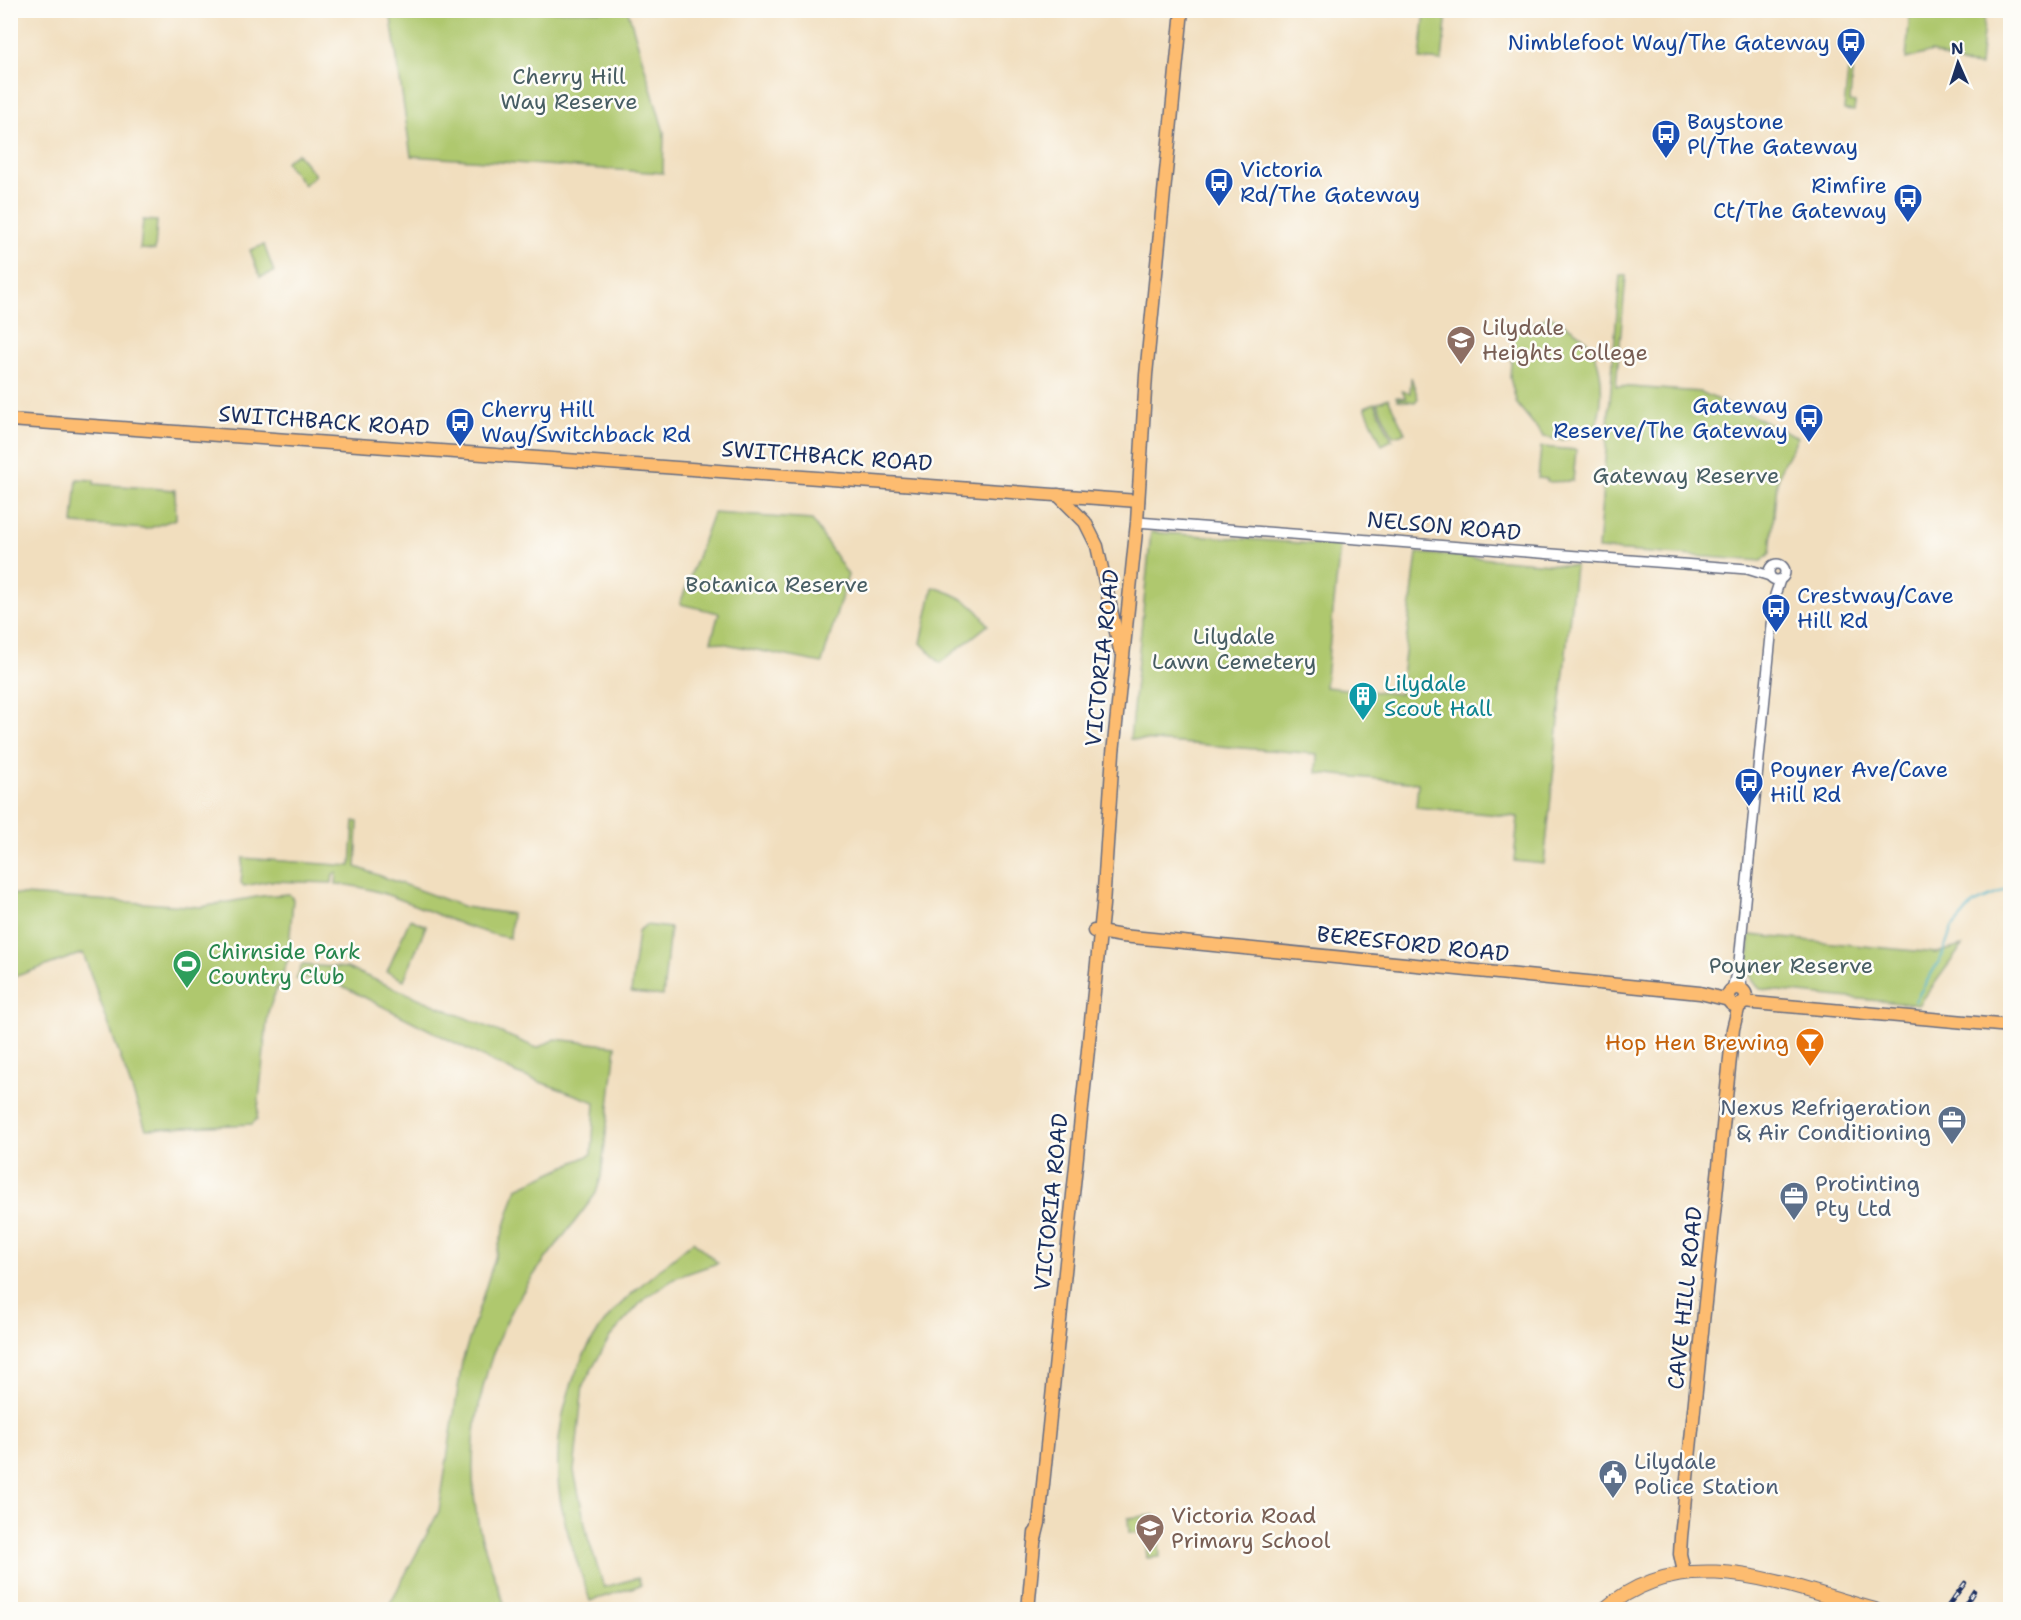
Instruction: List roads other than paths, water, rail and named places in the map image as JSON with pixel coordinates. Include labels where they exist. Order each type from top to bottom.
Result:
[{"type":"highway","points":[[1604,1610],[1641,1586],[1684,1572],[1704,1570],[1745,1576],[1875,1610]]},
{"type":"main road","name":"VICTORIA ROAD","points":[[1028,1610],[1035,1539],[1039,1523],[1137,522],[1151,325],[1183,10]]},
{"type":"main road","name":"SWITCHBACK ROAD","points":[[10,420],[1138,501]]},
{"type":"main road","points":[[1058,495],[1085,522],[1097,546],[1122,663]]},
{"type":"main road","name":"BERESFORD ROAD","points":[[1097,934],[2010,1026]]},
{"type":"main road","name":"BERESFORD ROAD","points":[[1736,997],[2010,1020]]},
{"type":"main road","name":"CAVE HILL ROAD","points":[[1684,1572],[1681,1537],[1736,997]]},
{"type":"street","name":"NELSON ROAD","points":[[1137,522],[1747,569],[1773,575]]},
{"type":"street","name":"CAVE HILL ROAD","points":[[1736,997],[1775,595],[1773,575]]},
{"type":"waterway","points":[[1915,1001],[1942,956],[1952,928],[1973,904],[2010,888]]},
{"type":"railway","points":[[1945,1610],[1965,1583]]},
{"type":"railway","points":[[1962,1610],[1974,1591]]},
{"type":"place","name":"Nimblefoot Way/The Gateway","points":[[1851,68]]},
{"type":"place","name":"Baystone Pl/The Gateway","points":[[1666,160]]},
{"type":"place","name":"Victoria Rd/The Gateway","points":[[1219,208]]},
{"type":"place","name":"Rimfire Ct/The Gateway","points":[[1908,224]]},
{"type":"place","name":"Lilydale Heights College","points":[[1461,366]]},
{"type":"place","name":"Gateway Reserve/The Gateway","points":[[1809,444]]},
{"type":"place","name":"Cherry Hill Way/Switchback Rd","points":[[460,448]]},
{"type":"place","name":"Crestway/Cave Hill Rd","points":[[1776,634]]},
{"type":"place","name":"Lilydale Scout Hall","points":[[1363,722]]},
{"type":"place","name":"Poyner Ave/Cave Hill Rd","points":[[1749,808]]},
{"type":"place","name":"Chirnside Park Country Club","points":[[187,990]]},
{"type":"place","name":"Hop Hen Brewing","points":[[1810,1068]]},
{"type":"place","name":"Nexus Refrigeration & Air Conditioning","points":[[1952,1146]]},
{"type":"place","name":"Protinting Pty Ltd","points":[[1794,1222]]},
{"type":"place","name":"Lilydale Police Station","points":[[1613,1500]]},
{"type":"place","name":"Victoria Road Primary School","points":[[1150,1554]]},
{"type":"park label","name":"Cherry Hill Way Reserve","points":[[569,88]]},
{"type":"park label","name":"Gateway Reserve","points":[[1686,475]]},
{"type":"park label","name":"Botanica Reserve","points":[[777,584]]},
{"type":"park label","name":"Lilydale Lawn Cemetery","points":[[1234,648]]},
{"type":"park label","name":"Poyner Reserve","points":[[1791,965]]}]
